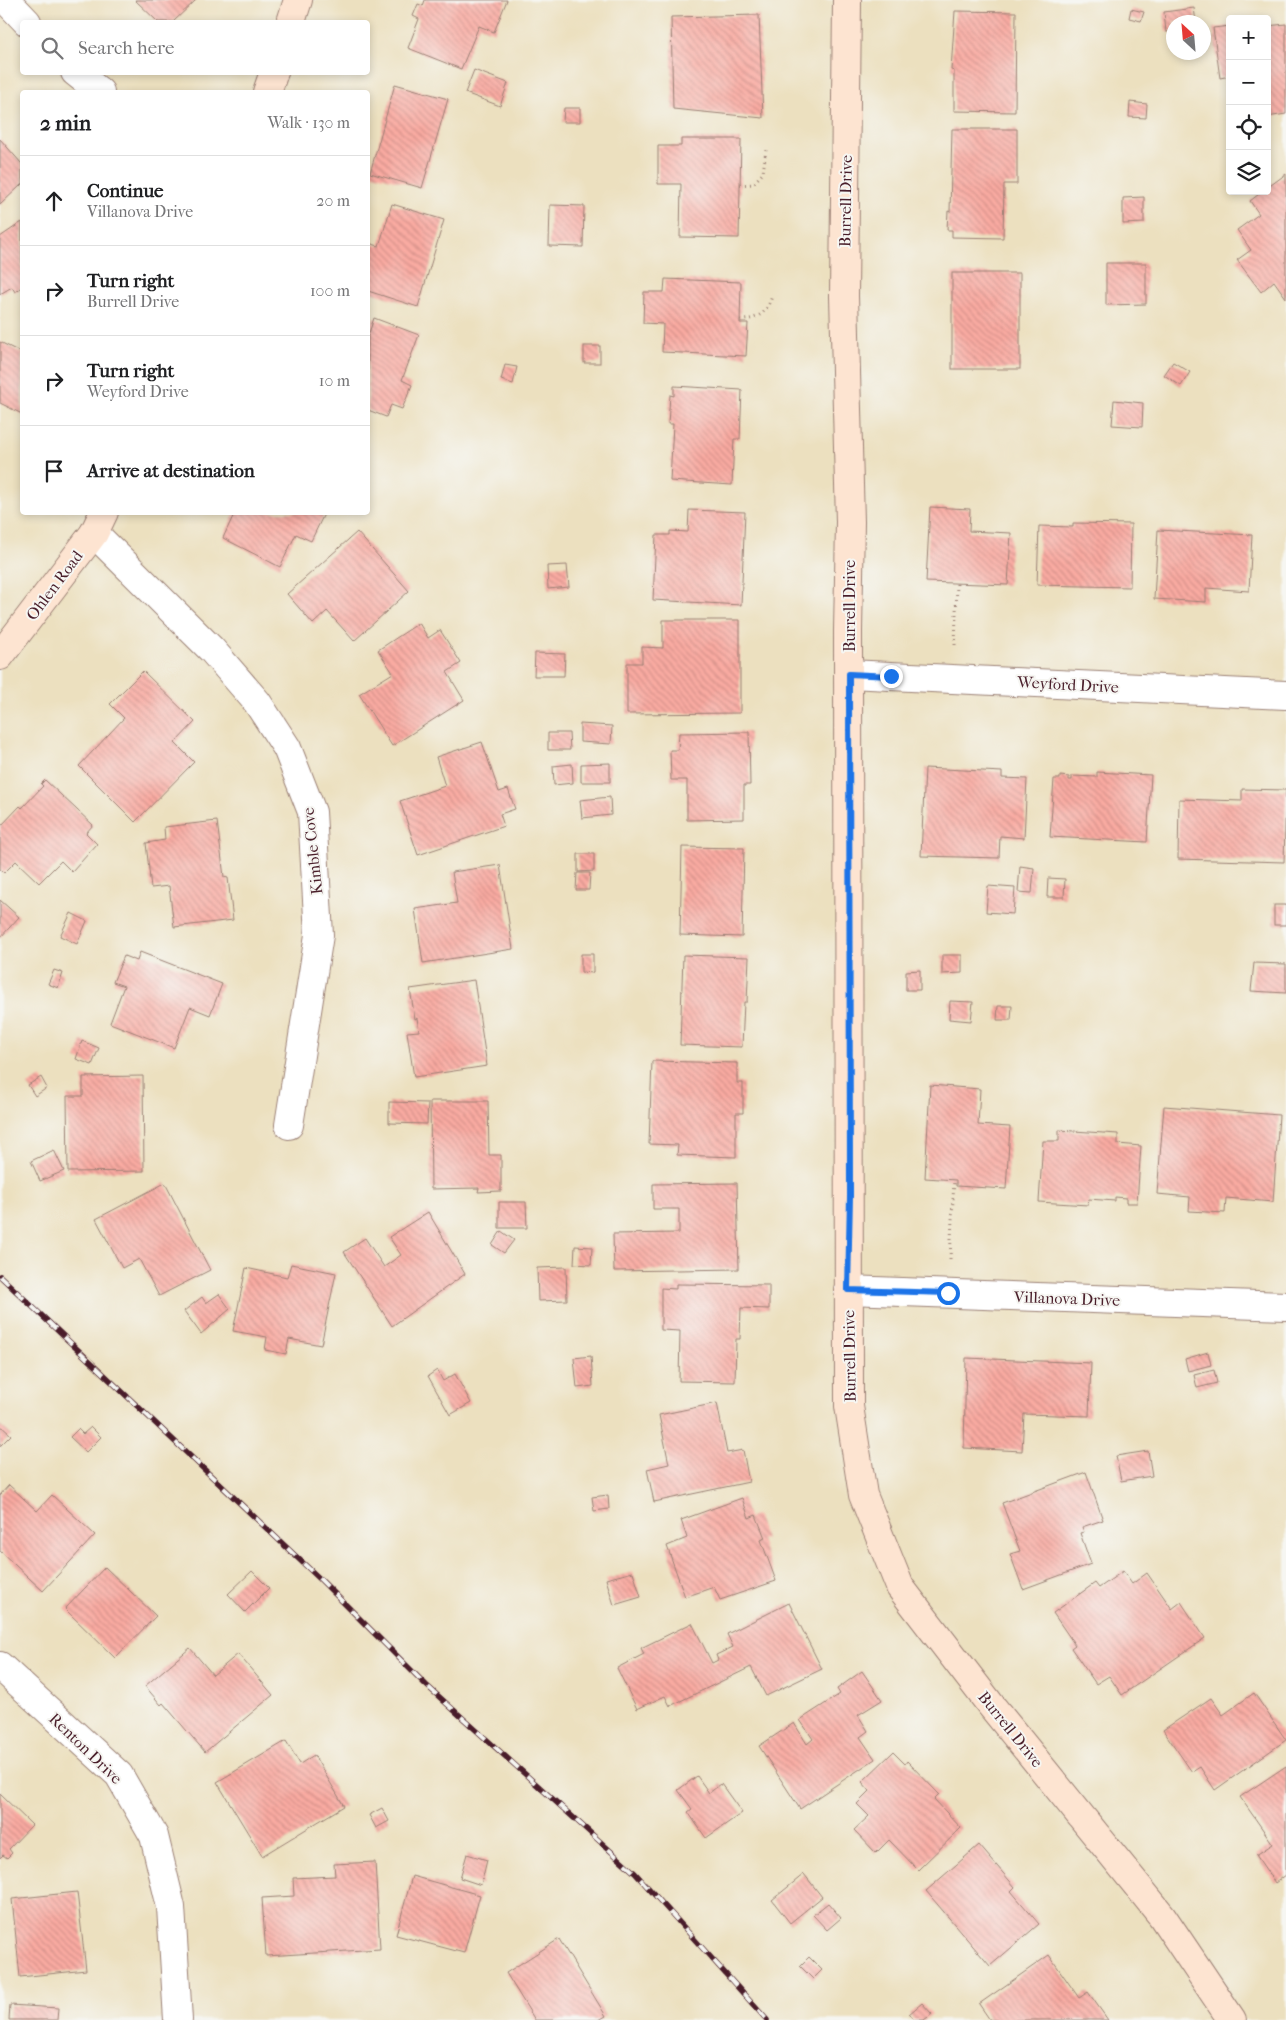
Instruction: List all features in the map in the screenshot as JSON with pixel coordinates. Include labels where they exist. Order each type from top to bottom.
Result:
[{"type":"street","points":[[6,0],[25,20]]},
{"type":"street","points":[[292,20],[298,0]]},
{"type":"street","name":"Burrell Drive","points":[[847,0],[844,296],[850,522],[849,1406],[863,1495],[900,1587],[990,1704],[1162,1916],[1232,2020]]},
{"type":"street","points":[[79,75],[98,90]]},
{"type":"street","points":[[269,90],[273,75]]},
{"type":"street","name":"Ohlen Road","points":[[0,656],[99,523]]},
{"type":"street","name":"Kimble Cove","points":[[99,523],[257,702],[288,748],[312,812],[320,935],[289,1125]]},
{"type":"street","name":"Weyford Drive","points":[[849,674],[1286,695]]},
{"type":"street","name":"Villanova Drive","points":[[848,1290],[1286,1306]]},
{"type":"street","name":"Renton Drive","points":[[0,1666],[119,1776],[154,1836],[171,1907],[178,2020]]},
{"type":"path","points":[[740,184],[753,184],[763,173],[766,150]]},
{"type":"path","points":[[740,320],[761,315],[769,308],[772,296]]},
{"type":"path","points":[[954,679],[957,583]]},
{"type":"path","points":[[948,1293],[954,1180]]},
{"type":"building","points":[[135,0],[196,0],[175,20],[156,20]]},
{"type":"building","points":[[425,0],[507,0],[494,32],[479,26],[461,69],[408,48],[419,19],[413,16],[418,4],[423,6]]},
{"type":"building","points":[[1194,8],[1195,15],[1166,15],[1166,32],[1164,12]]},
{"type":"building","points":[[1131,9],[1144,12],[1141,21],[1129,18]]},
{"type":"building","points":[[955,11],[1016,12],[1015,112],[954,111],[954,71],[951,70]]},
{"type":"building","points":[[759,15],[763,118],[673,109],[671,17]]},
{"type":"building","points":[[1286,24],[1286,114],[1271,116],[1271,60],[1271,26]]},
{"type":"building","points":[[1226,26],[1226,77],[1220,78],[1213,28]]},
{"type":"building","points":[[474,70],[508,83],[500,106],[465,93]]},
{"type":"building","points":[[395,84],[448,99],[422,188],[370,173]]},
{"type":"building","points":[[1130,102],[1147,104],[1146,118],[1129,117]]},
{"type":"building","points":[[564,108],[580,108],[580,122],[563,122]]},
{"type":"building","points":[[952,129],[1017,129],[1017,184],[1004,184],[1003,238],[952,237],[952,230],[947,230],[948,211],[950,212]]},
{"type":"building","points":[[0,139],[20,162],[20,186],[0,205]]},
{"type":"building","points":[[681,139],[741,139],[739,238],[680,237],[681,184],[658,184],[658,146],[681,146]]},
{"type":"building","points":[[1286,174],[1286,298],[1274,281],[1261,292],[1237,260],[1251,250],[1237,230],[1259,214],[1250,201],[1258,195],[1271,195],[1271,185]]},
{"type":"building","points":[[1144,197],[1144,223],[1123,224],[1123,198]]},
{"type":"building","points":[[392,204],[444,220],[418,307],[370,292],[370,244],[379,246]]},
{"type":"building","points":[[550,205],[584,206],[583,247],[549,246]]},
{"type":"building","points":[[20,223],[20,288],[15,292],[12,287],[0,294],[0,237]]},
{"type":"building","points":[[1106,263],[1146,263],[1146,304],[1106,305]]},
{"type":"building","points":[[952,273],[1020,273],[1020,369],[952,369]]},
{"type":"building","points":[[665,279],[741,282],[740,323],[748,323],[746,356],[662,352],[663,324],[643,323],[644,292],[664,292]]},
{"type":"building","points":[[374,318],[419,335],[402,380],[412,385],[402,409],[391,405],[386,417],[370,411],[370,330]]},
{"type":"building","points":[[0,342],[20,352],[20,413],[0,403]]},
{"type":"building","points":[[584,346],[600,346],[600,363],[584,363]]},
{"type":"building","points":[[1173,362],[1190,372],[1181,386],[1164,375]]},
{"type":"building","points":[[505,365],[517,367],[513,384],[501,380]]},
{"type":"building","points":[[674,386],[742,390],[740,439],[734,439],[732,485],[670,481],[673,424],[668,424],[670,395],[674,396]]},
{"type":"building","points":[[1114,400],[1143,403],[1142,427],[1112,425]]},
{"type":"building","points":[[930,507],[970,509],[969,531],[1011,533],[1008,585],[926,582]]},
{"type":"building","points":[[689,510],[745,512],[741,605],[653,600],[656,535],[670,535],[670,531],[688,532]]},
{"type":"building","points":[[234,515],[324,515],[311,541],[296,534],[280,567],[223,538]]},
{"type":"building","points":[[1073,523],[1131,524],[1130,587],[1037,585],[1039,526],[1073,527]]},
{"type":"building","points":[[1158,530],[1252,535],[1249,591],[1206,588],[1206,602],[1154,599]]},
{"type":"building","points":[[357,532],[409,591],[354,641],[327,611],[313,624],[287,594]]},
{"type":"building","points":[[567,565],[569,587],[548,589],[547,566]]},
{"type":"building","points":[[663,620],[740,620],[740,713],[627,714],[627,663],[642,663],[642,647],[663,648]]},
{"type":"building","points":[[419,623],[428,638],[440,630],[461,663],[447,672],[464,700],[392,746],[359,694],[393,673],[378,650]]},
{"type":"building","points":[[535,653],[565,654],[564,676],[534,676]]},
{"type":"building","points":[[143,671],[195,722],[175,743],[194,762],[135,822],[79,766],[124,718],[110,704]]},
{"type":"building","points":[[580,724],[612,726],[611,744],[580,742]]},
{"type":"building","points":[[749,732],[750,785],[744,785],[744,819],[687,820],[687,780],[671,780],[670,750],[678,750],[679,733]]},
{"type":"building","points":[[548,733],[569,733],[570,750],[548,750]]},
{"type":"building","points":[[482,742],[499,792],[508,789],[515,809],[500,814],[504,826],[418,855],[400,801],[445,786],[436,757]]},
{"type":"building","points":[[610,763],[610,782],[581,782],[581,764]]},
{"type":"building","points":[[572,764],[573,783],[554,785],[553,766]]},
{"type":"building","points":[[925,768],[1002,772],[1002,778],[1027,779],[1024,838],[1000,836],[999,858],[921,856]]},
{"type":"building","points":[[1097,772],[1151,775],[1147,842],[1050,837],[1054,779],[1060,779],[1060,776],[1069,777],[1069,780],[1072,780],[1072,776],[1097,777]]},
{"type":"building","points":[[45,780],[93,825],[86,833],[97,844],[72,872],[61,861],[39,883],[16,861],[4,873],[0,869],[0,827],[20,806],[22,808],[43,786],[41,784]]},
{"type":"building","points":[[1242,789],[1286,790],[1284,862],[1178,859],[1179,799],[1242,801]]},
{"type":"building","points":[[610,797],[611,815],[582,818],[580,800]]},
{"type":"building","points":[[217,821],[224,877],[228,878],[233,920],[174,927],[169,886],[151,888],[146,843],[165,840],[164,827]]},
{"type":"building","points":[[682,847],[744,848],[742,937],[680,935]]},
{"type":"building","points":[[578,854],[594,854],[594,871],[578,872]]},
{"type":"building","points":[[500,865],[513,949],[423,963],[415,909],[457,903],[452,872]]},
{"type":"building","points":[[1020,866],[1034,868],[1032,893],[1018,892]]},
{"type":"building","points":[[577,873],[590,873],[589,890],[576,890]]},
{"type":"building","points":[[1048,878],[1065,879],[1064,897],[1047,897]]},
{"type":"building","points":[[988,886],[1015,888],[1013,914],[986,912]]},
{"type":"building","points":[[0,900],[19,917],[0,938]]},
{"type":"building","points":[[1274,905],[1286,905],[1286,925],[1274,925]]},
{"type":"building","points":[[71,913],[87,921],[77,944],[60,936]]},
{"type":"building","points":[[140,952],[222,984],[210,1015],[190,1007],[174,1048],[110,1023],[124,986],[113,982],[124,956],[137,961]]},
{"type":"building","points":[[581,954],[593,954],[593,973],[581,972]]},
{"type":"building","points":[[683,955],[749,957],[742,1047],[680,1045]]},
{"type":"building","points":[[942,955],[962,955],[962,973],[942,974]]},
{"type":"building","points":[[1254,963],[1286,964],[1286,993],[1251,991]]},
{"type":"building","points":[[54,970],[63,973],[58,988],[48,984]]},
{"type":"building","points":[[920,970],[920,990],[906,990],[906,971]]},
{"type":"building","points":[[474,980],[487,1066],[414,1077],[407,1032],[419,1031],[410,989]]},
{"type":"building","points":[[950,1001],[973,1002],[971,1021],[949,1019]]},
{"type":"building","points":[[998,1006],[1012,1006],[1011,1020],[997,1020]]},
{"type":"building","points":[[82,1041],[99,1048],[92,1065],[76,1059]]},
{"type":"building","points":[[652,1061],[737,1063],[737,1083],[743,1083],[743,1113],[736,1113],[736,1157],[677,1155],[678,1145],[649,1144]]},
{"type":"building","points":[[143,1076],[144,1171],[68,1172],[67,1096],[83,1096],[83,1077]]},
{"type":"building","points":[[41,1077],[47,1088],[35,1096],[28,1085]]},
{"type":"building","points":[[930,1085],[980,1089],[978,1125],[1010,1127],[1006,1189],[956,1186],[956,1180],[925,1178]]},
{"type":"building","points":[[430,1101],[488,1101],[489,1155],[501,1155],[501,1191],[478,1192],[479,1188],[431,1189]]},
{"type":"building","points":[[389,1102],[428,1103],[427,1124],[389,1123]]},
{"type":"building","points":[[1164,1106],[1279,1115],[1273,1202],[1226,1198],[1225,1213],[1189,1211],[1190,1197],[1157,1194]]},
{"type":"building","points":[[1059,1130],[1118,1134],[1118,1144],[1141,1146],[1137,1203],[1126,1203],[1126,1198],[1115,1197],[1115,1201],[1089,1199],[1088,1205],[1039,1202],[1043,1141],[1059,1141]]},
{"type":"building","points":[[54,1150],[64,1171],[40,1181],[31,1161]]},
{"type":"building","points":[[165,1183],[210,1270],[159,1296],[139,1259],[122,1268],[96,1219]]},
{"type":"building","points":[[737,1183],[739,1269],[614,1271],[613,1234],[679,1233],[679,1209],[653,1209],[653,1184]]},
{"type":"building","points":[[499,1202],[526,1202],[527,1228],[499,1228]]},
{"type":"building","points":[[428,1212],[465,1274],[392,1326],[344,1252],[365,1238],[384,1267],[401,1255],[389,1237]]},
{"type":"building","points":[[501,1231],[514,1240],[504,1253],[492,1245]]},
{"type":"building","points":[[575,1246],[592,1247],[591,1265],[574,1264]]},
{"type":"building","points":[[291,1264],[336,1273],[321,1345],[289,1339],[286,1354],[265,1350],[267,1337],[233,1331],[246,1268],[287,1277]]},
{"type":"building","points":[[566,1267],[567,1300],[538,1301],[537,1268]]},
{"type":"building","points":[[676,1284],[769,1285],[769,1309],[741,1308],[740,1339],[736,1339],[735,1382],[679,1381],[680,1331],[661,1330],[661,1288],[676,1289]]},
{"type":"building","points":[[219,1294],[230,1309],[201,1334],[184,1311],[202,1297],[206,1303]]},
{"type":"building","points":[[1208,1352],[1211,1365],[1188,1371],[1185,1359]]},
{"type":"building","points":[[591,1356],[593,1386],[577,1388],[574,1358]]},
{"type":"building","points":[[966,1358],[1091,1363],[1089,1416],[1024,1414],[1022,1451],[964,1448]]},
{"type":"building","points":[[437,1370],[443,1381],[455,1374],[471,1403],[450,1415],[428,1376]]},
{"type":"building","points":[[1214,1370],[1217,1383],[1197,1388],[1194,1375]]},
{"type":"building","points":[[717,1403],[727,1453],[743,1450],[749,1482],[654,1502],[647,1469],[669,1464],[659,1415]]},
{"type":"building","points":[[0,1425],[11,1435],[0,1446]]},
{"type":"building","points":[[91,1427],[101,1437],[86,1452],[70,1437],[78,1429],[83,1434]]},
{"type":"building","points":[[1148,1451],[1152,1476],[1121,1481],[1116,1456]]},
{"type":"building","points":[[1086,1472],[1103,1520],[1082,1527],[1084,1532],[1080,1533],[1091,1564],[1023,1589],[1010,1554],[1020,1551],[1002,1503]]},
{"type":"building","points":[[9,1485],[37,1511],[52,1495],[95,1535],[43,1591],[0,1551],[0,1495]]},
{"type":"building","points":[[608,1495],[609,1509],[594,1511],[592,1497]]},
{"type":"building","points":[[742,1498],[749,1518],[756,1515],[765,1538],[761,1540],[776,1581],[720,1600],[714,1587],[685,1597],[667,1546],[687,1538],[681,1520]]},
{"type":"building","points":[[105,1567],[156,1616],[115,1658],[65,1609]]},
{"type":"building","points":[[252,1571],[269,1588],[245,1612],[228,1594]]},
{"type":"building","points":[[1123,1571],[1132,1584],[1147,1573],[1172,1609],[1181,1602],[1205,1638],[1122,1695],[1109,1676],[1096,1684],[1071,1648],[1075,1645],[1053,1613],[1095,1583],[1099,1588]]},
{"type":"building","points":[[633,1572],[641,1597],[614,1605],[606,1579]]},
{"type":"building","points":[[789,1603],[822,1669],[766,1696],[751,1667],[670,1706],[665,1696],[637,1709],[617,1668],[644,1654],[641,1648],[692,1623],[712,1663],[718,1660],[716,1655],[733,1647],[727,1634]]},
{"type":"building","points":[[190,1648],[213,1675],[238,1654],[273,1695],[205,1752],[163,1703],[161,1705],[145,1686]]},
{"type":"building","points":[[862,1671],[882,1700],[858,1715],[868,1731],[860,1737],[875,1759],[800,1809],[759,1746],[794,1723],[807,1744],[813,1739],[800,1720],[840,1694],[837,1689]]},
{"type":"building","points":[[1254,1693],[1286,1740],[1215,1790],[1200,1767],[1192,1772],[1163,1730],[1211,1698],[1223,1715]]},
{"type":"building","points":[[286,1741],[300,1764],[314,1755],[344,1806],[262,1856],[217,1782]]},
{"type":"building","points":[[893,1752],[905,1764],[907,1761],[939,1794],[934,1799],[961,1828],[918,1870],[889,1840],[876,1853],[854,1830],[869,1816],[857,1804],[870,1791],[862,1782]]},
{"type":"building","points":[[1286,1766],[1286,1875],[1275,1883],[1256,1855],[1273,1844],[1240,1797]]},
{"type":"building","points":[[697,1776],[709,1793],[721,1784],[742,1813],[706,1838],[688,1812],[692,1809],[678,1790]]},
{"type":"building","points":[[0,1794],[32,1825],[9,1849],[12,1853],[7,1858],[3,1855],[0,1858]]},
{"type":"building","points":[[382,1808],[389,1821],[376,1828],[369,1815]]},
{"type":"building","points":[[979,1845],[1015,1887],[1011,1891],[1039,1924],[990,1966],[926,1891]]},
{"type":"building","points":[[467,1854],[487,1860],[481,1885],[460,1878]]},
{"type":"building","points":[[375,1862],[380,1949],[266,1956],[262,1898],[294,1896],[293,1878],[335,1876],[334,1864]]},
{"type":"building","points":[[804,1874],[822,1897],[790,1923],[772,1900]]},
{"type":"building","points":[[412,1876],[480,1895],[464,1953],[396,1935]]},
{"type":"building","points":[[77,1892],[86,1970],[20,1977],[12,1899]]},
{"type":"building","points":[[828,1903],[841,1918],[827,1930],[813,1915]]},
{"type":"building","points":[[559,1939],[606,2016],[599,2020],[535,2020],[506,1973]]},
{"type":"building","points":[[1049,1955],[1079,1998],[1088,1992],[1108,2020],[990,2020],[979,2004]]},
{"type":"building","points":[[809,1957],[822,1970],[813,1979],[800,1966]]},
{"type":"building","points":[[922,2003],[932,2014],[924,2020],[914,2020],[909,2014]]},
{"type":"building","points":[[10,2005],[58,2008],[57,2020],[9,2020]]},
{"type":"railway","points":[[0,1276],[321,1580],[426,1685],[635,1873],[767,2020]]},
{"type":"route","points":[[891,676],[849,674],[850,1196],[848,1290],[948,1293]]}]
